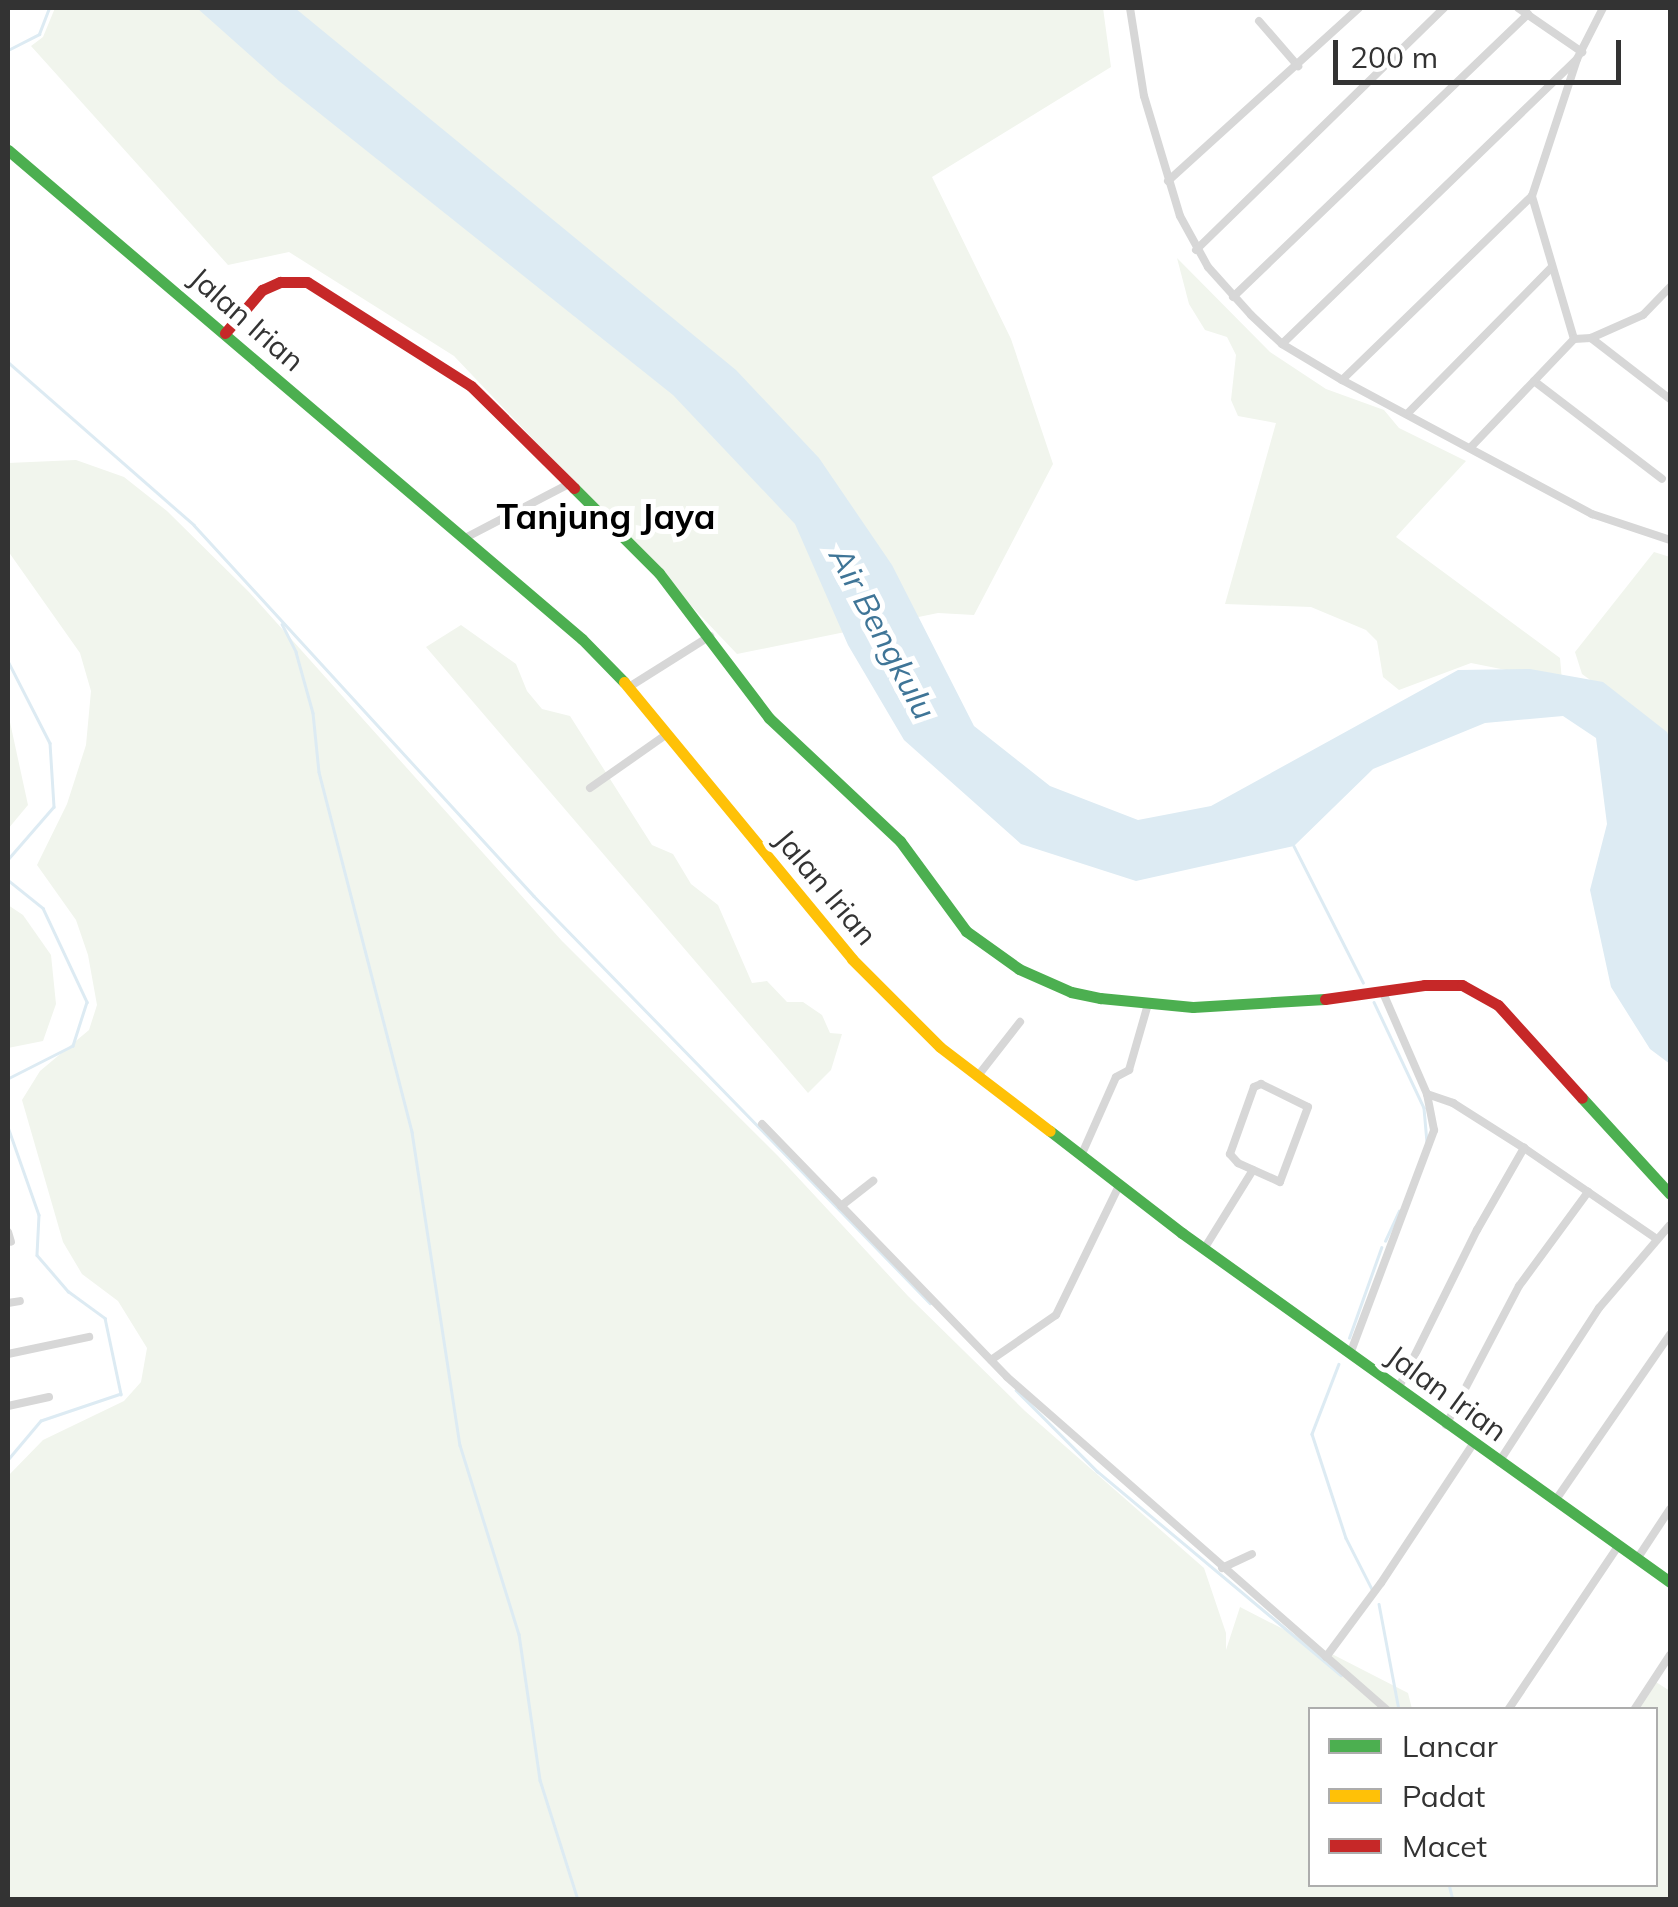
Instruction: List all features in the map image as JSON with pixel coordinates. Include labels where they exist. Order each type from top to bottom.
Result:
[{"type":"main road","name":"Jalan Irian","points":[[8,150],[467,537],[629,687],[852,959],[940,1047],[1080,1158],[1204,1249],[1670,1582]]},
{"type":"main road","points":[[225,333],[268,287],[290,280],[307,282],[460,377],[572,483],[659,573],[785,736],[900,841],[950,912],[977,940],[1019,969],[1071,992],[1148,1004],[1240,1007],[1462,985],[1489,998],[1670,1194]]},
{"type":"street","points":[[1130,8],[1144,96],[1168,181],[1196,250],[1233,297],[1282,344],[1342,380],[1409,412],[1592,514],[1670,540]]},
{"type":"street","points":[[1168,181],[1360,8]]},
{"type":"street","points":[[1196,250],[1444,8]]},
{"type":"street","points":[[1518,8],[1580,55]]},
{"type":"street","points":[[1342,380],[1532,196],[1580,55],[1603,8]]},
{"type":"street","points":[[1233,297],[1528,14]]},
{"type":"street","points":[[1259,21],[1298,66]]},
{"type":"street","points":[[1282,344],[1580,55]]},
{"type":"street","points":[[1532,196],[1574,339]]},
{"type":"street","points":[[1409,412],[1551,268]]},
{"type":"street","points":[[1470,448],[1574,339],[1591,338],[1650,311],[1670,287]]},
{"type":"street","points":[[1591,338],[1670,399]]},
{"type":"street","points":[[1534,381],[1662,479]]},
{"type":"street","points":[[467,537],[572,483]]},
{"type":"street","points":[[629,687],[710,636]]},
{"type":"street","points":[[590,788],[667,734]]},
{"type":"street","points":[[1350,1354],[1434,1130],[1428,1094],[1383,993]]},
{"type":"street","points":[[1080,1158],[1115,1078],[1130,1068],[1148,1004]]},
{"type":"street","points":[[977,1077],[1020,1022]]},
{"type":"street","points":[[1261,1084],[1303,1102],[1308,1110],[1281,1181],[1253,1170],[1234,1160],[1230,1152],[1254,1087],[1261,1084]]},
{"type":"street","points":[[1428,1094],[1453,1103],[1658,1239]]},
{"type":"street","points":[[762,1124],[991,1360],[1384,1707]]},
{"type":"street","points":[[1398,1389],[1477,1230],[1524,1148]]},
{"type":"street","points":[[1204,1249],[1253,1170]]},
{"type":"street","points":[[841,1206],[872,1181]]},
{"type":"street","points":[[991,1360],[1056,1315],[1119,1186]]},
{"type":"street","points":[[1446,1425],[1519,1286],[1588,1192]]},
{"type":"street","points":[[1499,1462],[1599,1308],[1670,1224]]},
{"type":"street","points":[[8,1232],[12,1242]]},
{"type":"street","points":[[8,1303],[20,1301]]},
{"type":"street","points":[[1554,1501],[1670,1334]]},
{"type":"street","points":[[8,1354],[89,1336]]},
{"type":"street","points":[[8,1406],[49,1397]]},
{"type":"street","points":[[1326,1657],[1382,1583],[1473,1444]]},
{"type":"street","points":[[1637,1559],[1670,1509]]},
{"type":"street","points":[[1510,1707],[1618,1546]]},
{"type":"street","points":[[1222,1568],[1252,1554]]},
{"type":"street","points":[[1636,1707],[1670,1655]]},
{"type":"shaded area","points":[[55,8],[1103,8],[1111,67],[932,177],[1011,339],[1053,464],[974,615],[938,613],[737,654],[454,356],[289,252],[228,265],[31,46],[43,37]]},
{"type":"shaded area","points":[[1177,258],[1270,352],[1326,389],[1384,410],[1399,428],[1466,461],[1396,537],[1560,658],[1562,681],[1471,663],[1399,690],[1383,677],[1377,641],[1366,630],[1311,607],[1225,604],[1276,423],[1238,416],[1231,400],[1236,355],[1227,337],[1205,330],[1189,304]]},
{"type":"shaded area","points":[[76,460],[124,477],[167,511],[249,592],[562,941],[778,1156],[908,1296],[1025,1411],[1204,1568],[1226,1633],[1226,1650],[1240,1607],[1408,1693],[1412,1707],[1308,1707],[1308,1887],[1658,1887],[1658,1707],[1639,1707],[1656,1682],[1670,1691],[1670,1899],[8,1900],[8,1476],[43,1440],[124,1401],[141,1382],[147,1348],[118,1301],[82,1274],[63,1242],[22,1100],[40,1071],[89,1030],[97,1005],[88,955],[76,920],[37,865],[67,804],[86,745],[91,691],[80,653],[8,551],[8,463]]},
{"type":"shaded area","points":[[1654,552],[1670,557],[1670,738],[1582,674],[1575,652]]},
{"type":"shaded area","points":[[461,625],[516,664],[527,691],[542,709],[570,716],[652,845],[673,854],[691,884],[718,905],[752,983],[767,981],[787,1002],[803,1002],[822,1015],[830,1033],[842,1034],[831,1070],[808,1093],[426,647]]},
{"type":"shaded area","points":[[8,713],[28,805],[8,829]]},
{"type":"shaded area","points":[[8,905],[23,915],[51,955],[56,1004],[43,1041],[8,1048]]},
{"type":"water","name":"Air Bengkulu","points":[[197,8],[295,8],[736,370],[819,458],[892,565],[974,726],[1050,786],[1138,820],[1211,806],[1458,670],[1530,669],[1603,682],[1667,732],[1670,740],[1670,1064],[1650,1049],[1611,987],[1590,890],[1607,824],[1596,738],[1563,716],[1485,723],[1373,769],[1294,846],[1136,881],[1021,844],[904,740],[848,645],[795,524],[673,395],[279,81]]},
{"type":"waterway","points":[[8,50],[39,34],[49,8]]},
{"type":"waterway","points":[[8,362],[194,525],[534,896],[930,1303]]},
{"type":"waterway","points":[[282,624],[296,652],[313,713],[319,772],[412,1132],[460,1445],[519,1634],[540,1780],[578,1900]]},
{"type":"waterway","points":[[8,661],[50,743],[54,807],[8,860]]},
{"type":"waterway","points":[[1294,846],[1363,982]]},
{"type":"waterway","points":[[8,880],[43,908],[87,1002],[73,1046],[8,1079]]},
{"type":"waterway","points":[[1374,1002],[1424,1108],[1427,1142]]},
{"type":"waterway","points":[[8,1127],[39,1215],[37,1255],[68,1291],[105,1318],[121,1394],[41,1421],[8,1460]]},
{"type":"waterway","points":[[1385,1241],[1399,1211]]},
{"type":"waterway","points":[[1349,1338],[1381,1248]]},
{"type":"waterway","points":[[1339,1364],[1312,1434],[1346,1538],[1373,1591]]},
{"type":"waterway","points":[[1016,1390],[1097,1471],[1341,1675]]},
{"type":"waterway","points":[[1379,1604],[1398,1707]]},
{"type":"waterway","points":[[1450,1887],[1453,1900]]},
{"type":"traffic: fast","points":[[8,150],[582,639],[624,682]]},
{"type":"traffic: fast","points":[[574,488],[659,573],[769,718],[900,841],[966,931],[1019,969],[1071,992],[1100,998],[1193,1007],[1325,999]]},
{"type":"traffic: fast","points":[[1582,1098],[1670,1194]]},
{"type":"traffic: fast","points":[[1050,1131],[1182,1233],[1670,1582]]},
{"type":"traffic: slow","points":[[624,682],[852,959],[940,1047],[1050,1131]]},
{"type":"traffic: jam","points":[[225,333],[262,290],[280,282],[307,282],[471,386],[574,488]]},
{"type":"traffic: jam","points":[[1325,999],[1424,985],[1462,985],[1498,1005],[1582,1098]]},
{"type":"district","name":"Tanjung Jaya","points":[[606,516]]}]
